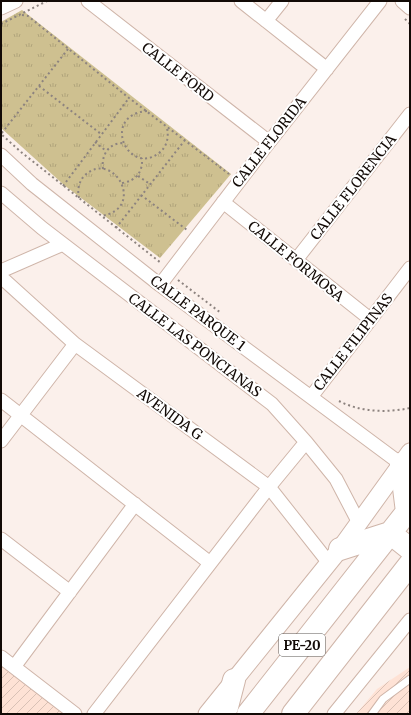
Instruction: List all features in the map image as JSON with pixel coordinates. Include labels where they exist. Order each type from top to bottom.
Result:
[{"type":"highway","points":[[405,458],[409,511]]},
{"type":"highway","name":"PE-20","points":[[248,714],[390,533],[409,511]]},
{"type":"highway","points":[[334,556],[390,533],[410,549]]},
{"type":"highway","name":"PE-20","points":[[293,714],[410,564]]},
{"type":"highway","points":[[223,714],[227,707],[234,680]]},
{"type":"street","name":"CALLE FORD","points":[[88,1],[269,142]]},
{"type":"street","points":[[266,21],[282,1]]},
{"type":"street","name":"CALLE FLORIDA","points":[[160,285],[269,142],[380,1]]},
{"type":"street","points":[[402,1],[410,8]]},
{"type":"street","points":[[243,2],[327,69]]},
{"type":"street","name":"CALLE FLORENCIA","points":[[296,260],[410,114]]},
{"type":"street","name":"CALLE PARQUE 1","points":[[1,155],[32,184],[160,285],[311,397],[405,458]]},
{"type":"street","name":"CALLE LAS PONCIANAS","points":[[1,194],[63,244],[272,404],[336,479],[359,523]]},
{"type":"street","name":"CALLE FORMOSA","points":[[223,202],[370,319]]},
{"type":"street","points":[[1,271],[63,244]]},
{"type":"street","name":"CALLE FILIPINAS","points":[[311,397],[410,268]]},
{"type":"street","name":"AVENIDA G","points":[[1,277],[75,344],[269,487],[334,556]]},
{"type":"street","points":[[1,441],[75,344]]},
{"type":"street","points":[[1,400],[210,563]]},
{"type":"street","points":[[94,714],[269,487],[306,442]]},
{"type":"street","points":[[207,714],[334,556],[405,458]]},
{"type":"street","points":[[14,667],[135,504]]},
{"type":"street","points":[[1,539],[70,592]]},
{"type":"street","points":[[334,714],[410,620]]},
{"type":"street","points":[[1,657],[75,714]]},
{"type":"lane","points":[[376,713],[383,699],[410,679]]},
{"type":"path","points":[[1,24],[22,15],[47,1]]},
{"type":"path","points":[[22,15],[28,16],[129,98],[230,174]]},
{"type":"path","points":[[68,49],[1,134],[20,152],[161,262]]},
{"type":"path","points":[[39,85],[101,134]]},
{"type":"path","points":[[63,186],[129,98]]},
{"type":"path","points":[[147,111],[134,114],[124,123],[122,136],[123,143],[130,153],[142,158],[149,158],[161,152],[168,140],[167,126]]},
{"type":"path","points":[[116,228],[185,140]]},
{"type":"path","points":[[95,142],[106,151]]},
{"type":"path","points":[[103,169],[103,158],[106,151],[114,145],[123,143]]},
{"type":"path","points":[[122,183],[128,182],[138,176],[141,170],[142,158]]},
{"type":"path","points":[[79,198],[78,188],[84,176],[96,170],[103,169],[114,174],[122,183],[124,190],[122,202],[113,212],[101,216]]},
{"type":"path","points":[[138,176],[150,184]]},
{"type":"path","points":[[141,196],[187,230]]},
{"type":"path","points":[[333,398],[344,404],[366,410],[388,411],[410,408]]},
{"type":"shaded area","points":[[1,665],[66,714],[1,714]]},
{"type":"shaded area","points":[[410,667],[410,714],[356,714],[377,689]]},
{"type":"green space","points":[[22,10],[231,174],[160,258],[64,185],[1,128],[1,22]]}]
